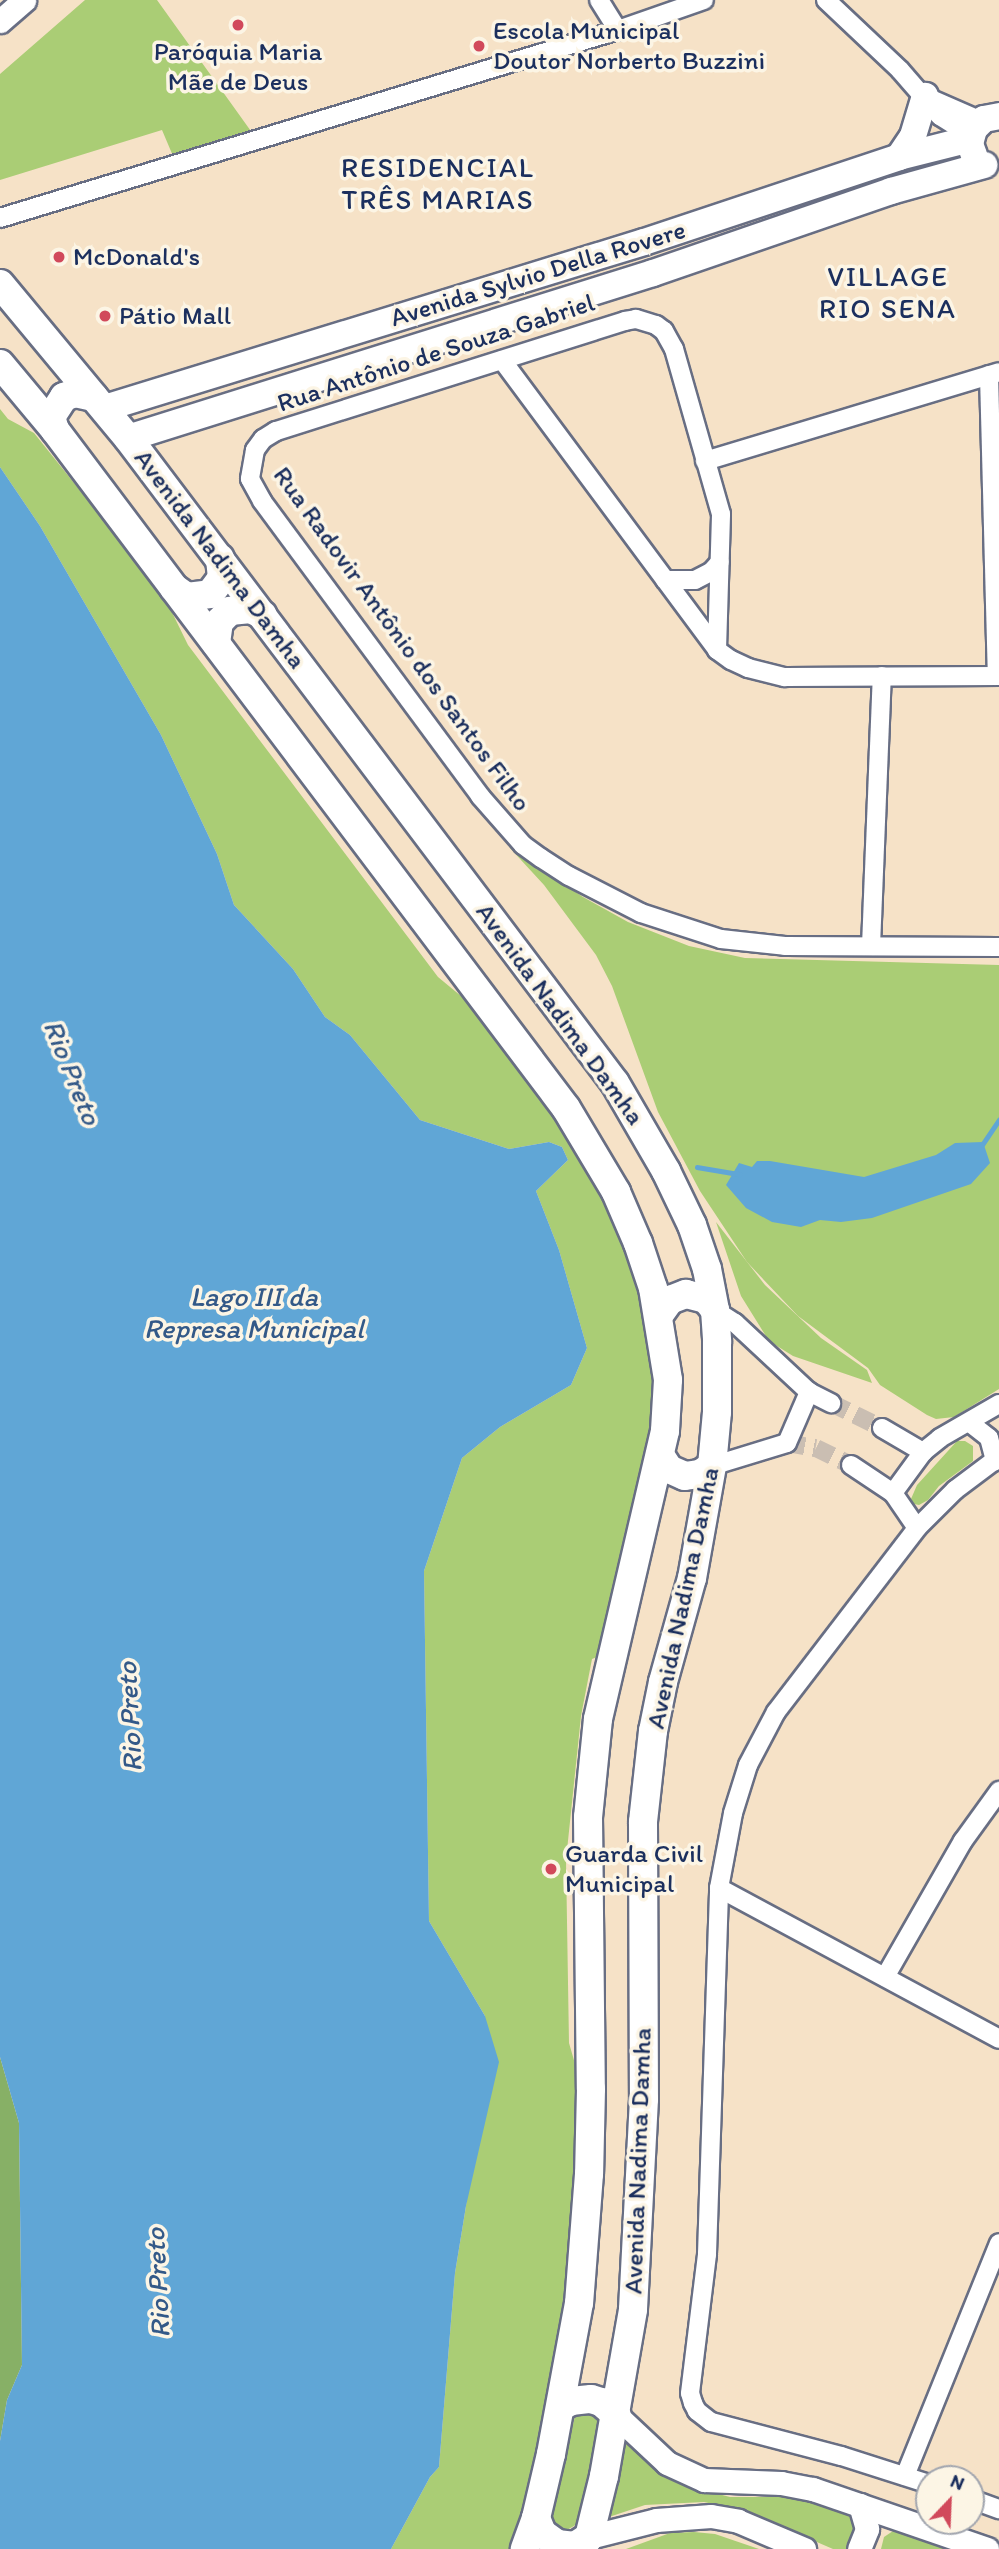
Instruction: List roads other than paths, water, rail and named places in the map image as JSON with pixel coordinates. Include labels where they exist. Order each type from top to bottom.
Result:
[{"type":"main road","points":[[899,157],[913,136],[925,96]]},
{"type":"main road","points":[[980,128],[973,154],[991,166]]},
{"type":"main road","name":"Avenida Sylvio Della Rovere","points":[[99,403],[206,377],[644,242],[980,128]]},
{"type":"main road","name":"Avenida Sylvio Della Rovere","points":[[128,438],[653,273],[891,191],[991,166]]},
{"type":"main road","points":[[644,242],[653,273]]},
{"type":"main road","name":"Avenida Nadima Damha","points":[[0,284],[128,438],[615,1083],[648,1137],[687,1214],[707,1269],[715,1310],[718,1401],[712,1466],[692,1578],[656,1718],[643,1822],[642,2186],[633,2310],[617,2416],[585,2543]]},
{"type":"main road","name":"Avenida Nadima Damha","points":[[0,365],[55,430],[566,1108],[616,1192],[630,1223],[647,1267],[659,1315],[668,1380],[660,1455],[612,1657],[592,1763],[587,1853],[591,2089],[589,2174],[579,2303],[562,2406],[536,2518],[525,2549]]},
{"type":"main road","points":[[206,377],[218,410]]},
{"type":"main road","points":[[55,430],[51,418],[55,407],[64,397],[75,393],[99,403]]},
{"type":"main road","points":[[174,588],[195,598],[210,594],[222,578],[220,558]]},
{"type":"main road","points":[[216,643],[219,622],[230,611],[251,609],[263,615]]},
{"type":"main road","points":[[659,1315],[670,1300],[685,1294],[706,1299],[715,1310]]},
{"type":"main road","points":[[660,1455],[669,1469],[685,1476],[700,1474],[712,1466]]},
{"type":"main road","points":[[562,2406],[571,2401],[592,2399],[610,2408],[617,2416]]},
{"type":"main road","points":[[536,2518],[541,2533],[557,2544],[575,2546],[585,2543]]},
{"type":"street","points":[[599,0],[618,30]]},
{"type":"street","points":[[0,218],[618,30],[704,0]]},
{"type":"street","points":[[826,0],[925,96],[980,128]]},
{"type":"street","name":"Rua Antônio de Souza Gabriel","points":[[250,465],[262,439],[276,431],[636,319],[656,325],[664,331],[674,349],[705,461]]},
{"type":"street","points":[[502,360],[717,650],[748,668],[785,677],[998,676],[994,373],[705,461],[721,514],[717,650]]},
{"type":"street","name":"Rua Radovir Antônio dos Santos Filho","points":[[250,465],[250,479],[262,501],[480,796],[523,845],[569,876],[608,898],[676,926],[752,944],[999,947]]},
{"type":"street","points":[[665,580],[695,580],[711,572],[720,562]]},
{"type":"street","points":[[871,947],[881,676]]},
{"type":"street","points":[[715,1310],[735,1323],[809,1392],[831,1403]]},
{"type":"street","points":[[712,1466],[787,1443],[809,1392]]},
{"type":"street","points":[[893,1493],[923,1452],[940,1438],[999,1404]]},
{"type":"street","points":[[915,2479],[724,2426],[703,2417],[690,2393],[708,2254],[719,1888],[733,1813],[748,1765],[776,1712],[917,1528],[955,1490],[997,1459],[989,1438],[970,1423]]},
{"type":"street","points":[[882,1428],[923,1452]]},
{"type":"street","points":[[851,1465],[893,1493],[917,1528]]},
{"type":"street","points":[[885,1977],[963,1841],[999,1791]]},
{"type":"street","points":[[719,1888],[999,2039]]},
{"type":"street","points":[[905,2476],[999,2243]]},
{"type":"street","points":[[617,2416],[667,2463],[704,2480],[802,2487],[988,2549]]},
{"type":"street","points":[[859,2549],[867,2529],[860,2505]]},
{"type":"street","points":[[585,2543],[656,2520],[711,2516],[738,2521],[804,2549]]},
{"type":"street","points":[[874,2549],[880,2532],[899,2518]]},
{"type":"water","name":"Lago III da Represa Municipal","points":[[0,467],[40,526],[161,735],[217,854],[234,905],[293,969],[325,1017],[350,1035],[420,1120],[509,1149],[549,1142],[562,1147],[568,1160],[536,1191],[559,1250],[587,1348],[571,1385],[500,1427],[462,1458],[424,1571],[429,1921],[485,2016],[499,2062],[466,2206],[455,2273],[439,2467],[430,2477],[391,2549],[0,2549],[0,2441],[7,2400],[22,2365],[19,2123],[0,2057]]},
{"type":"water","points":[[983,1142],[990,1163],[971,1184],[872,1218],[841,1222],[820,1220],[801,1227],[772,1222],[746,1208],[726,1185],[739,1163],[752,1167],[757,1161],[770,1161],[864,1177],[936,1155],[955,1143]]},
{"type":"waterway","points":[[982,1145],[999,1120]]},
{"type":"waterway","points":[[697,1167],[739,1174]]},
{"type":"tunnel","points":[[831,1403],[882,1428]]},
{"type":"tunnel","points":[[787,1443],[816,1448],[851,1465]]},
{"type":"place","name":"Paróquia Maria Mãe de Deus","points":[[238,25]]},
{"type":"place","name":"Escola Municipal Doutor Norberto Buzzini","points":[[479,46]]},
{"type":"place","name":"McDonald's","points":[[59,257]]},
{"type":"place","name":"Pátio Mall","points":[[105,316]]},
{"type":"place","name":"Guarda Civil Municipal","points":[[551,1869]]},
{"type":"district","name":"RESIDENCIAL TRÊS MARIAS","points":[[438,183]]},
{"type":"district","name":"VILLAGE RIO SENA","points":[[888,292]]},
{"type":"water label","name":"Rio Preto","points":[[73,1072]]},
{"type":"water label","name":"Rio Preto","points":[[129,1717]]},
{"type":"water label","name":"Rio Preto","points":[[157,2283]]}]
